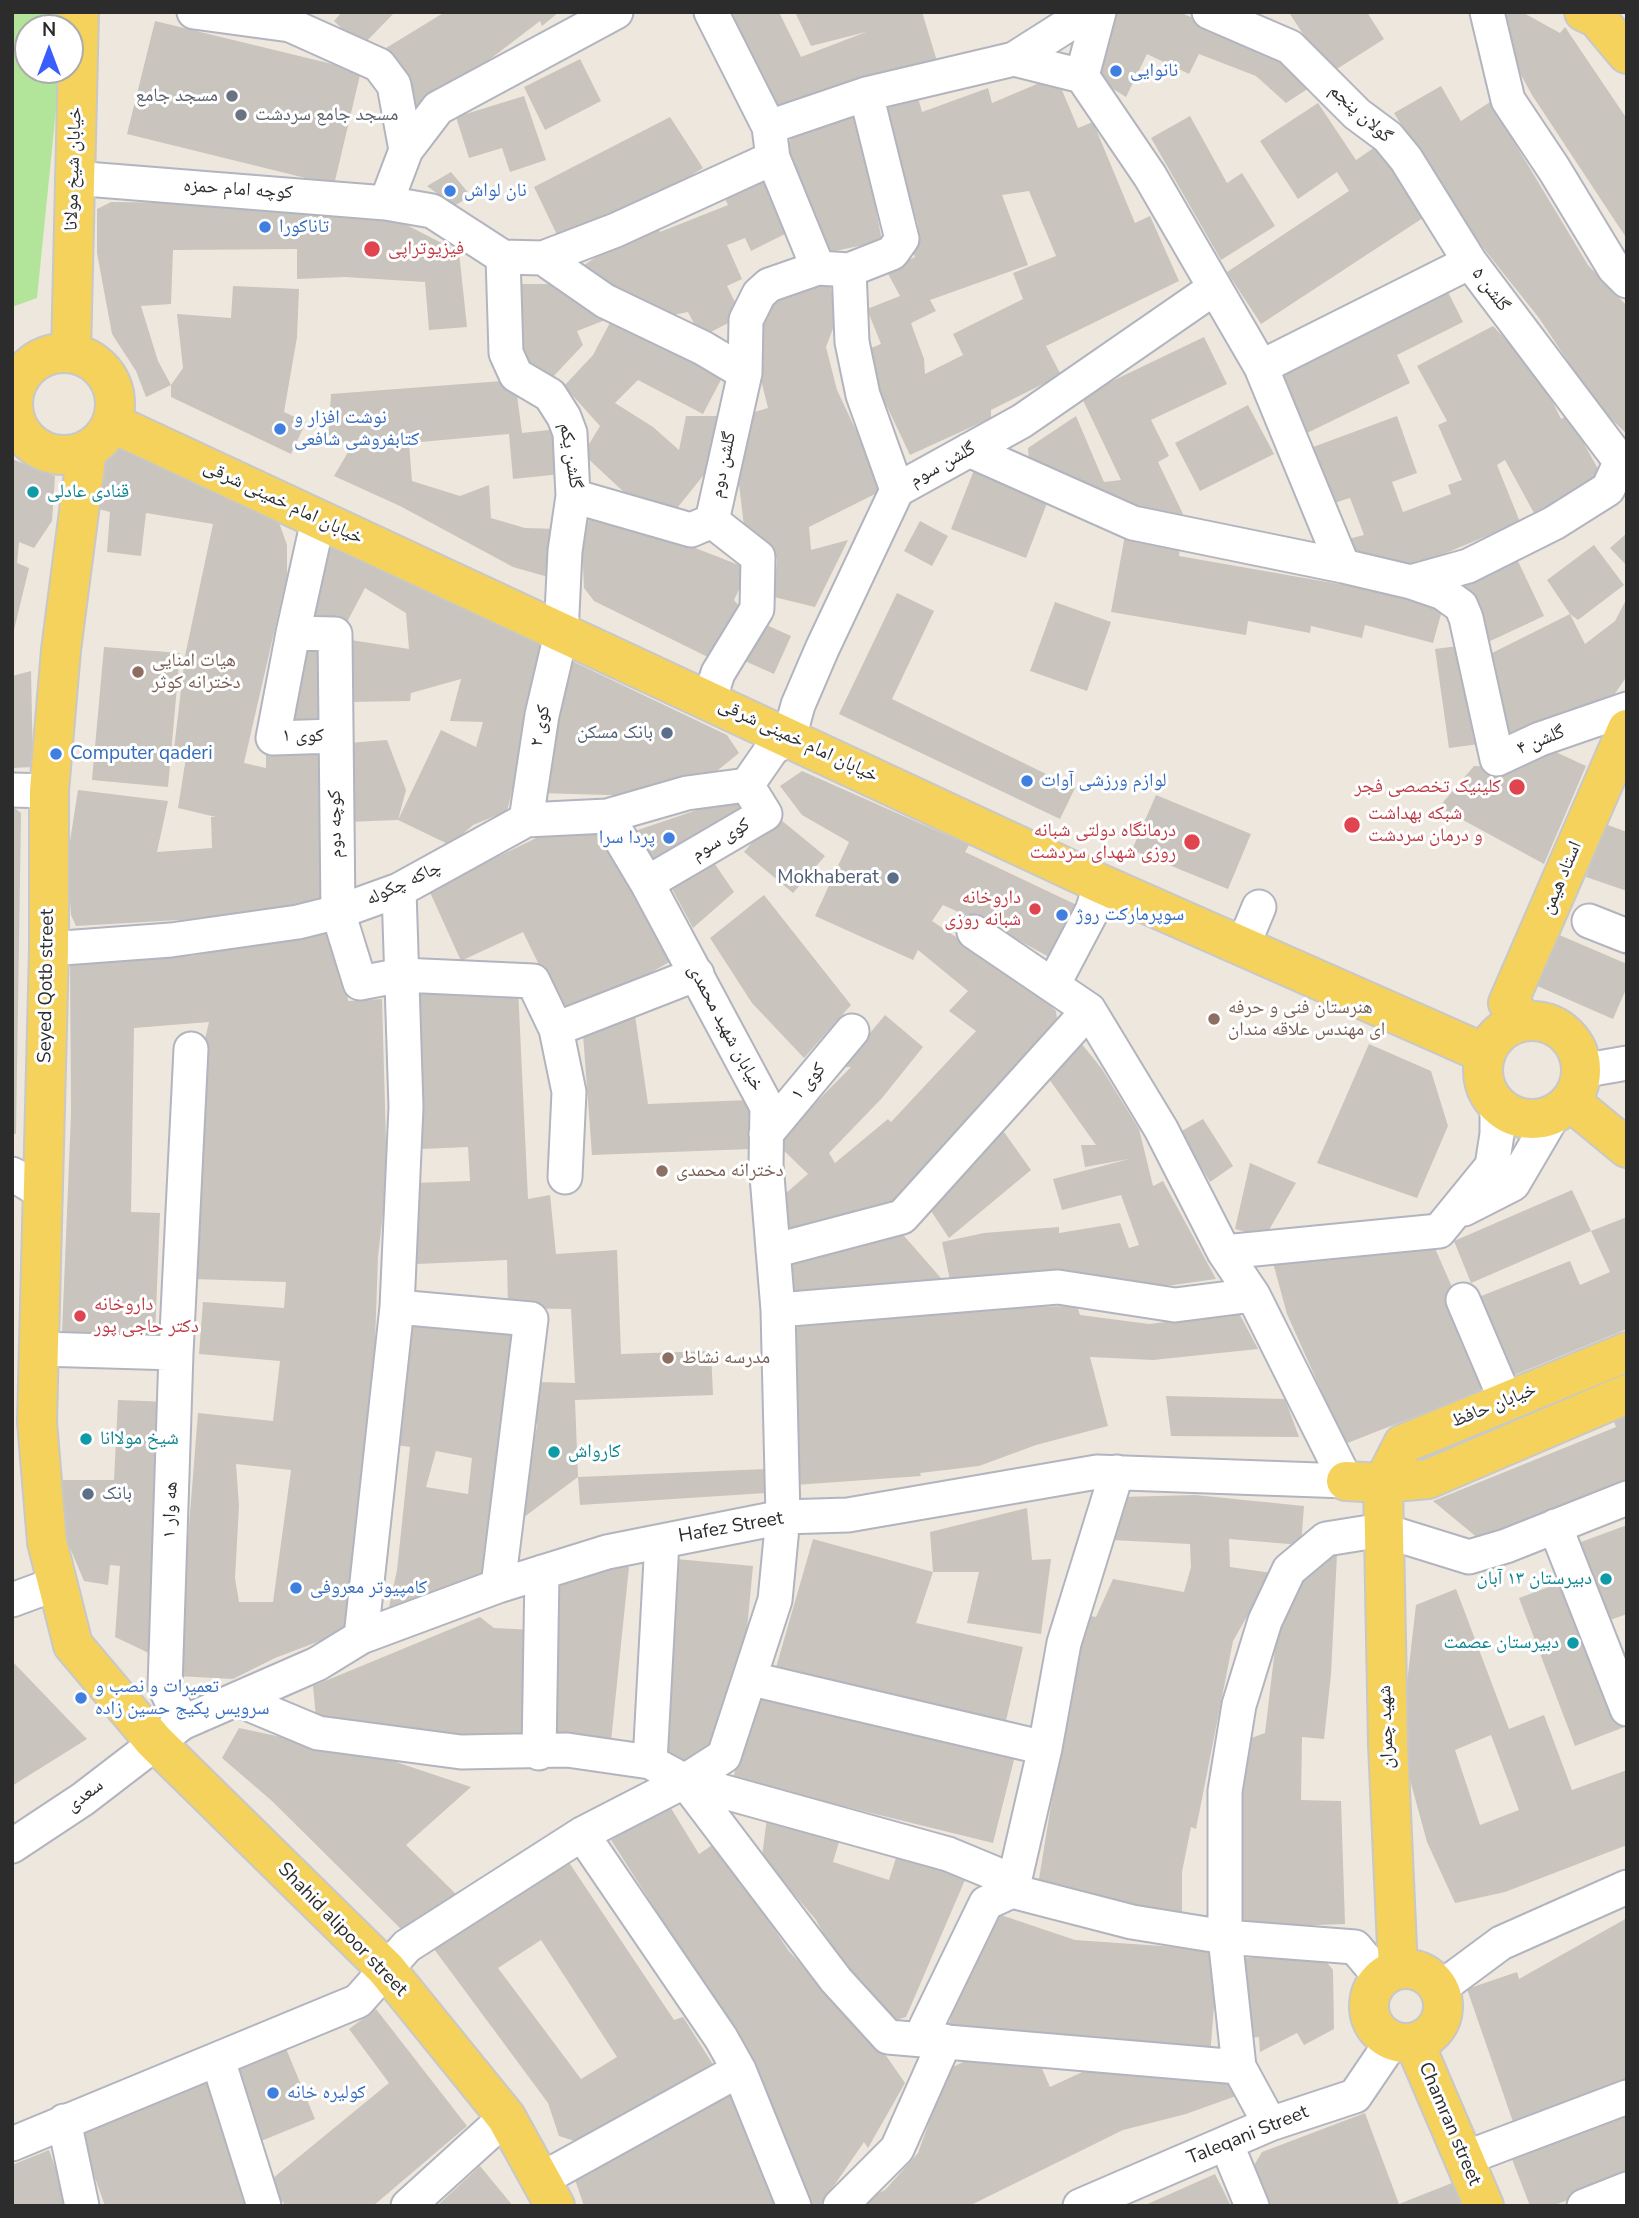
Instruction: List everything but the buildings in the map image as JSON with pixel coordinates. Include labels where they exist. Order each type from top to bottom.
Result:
[{"type":"main road","name":"خیابان شیخ مولانا","points":[[70,339],[82,178],[79,12]]},
{"type":"main road","points":[[1584,12],[1597,18],[1627,54]]},
{"type":"main road","points":[[70,339],[108,378],[115,400],[100,437],[60,455],[46,452],[29,442],[16,422],[13,407],[14,366],[46,356],[70,339]]},
{"type":"main road","name":"خیابان امام خمینی شرقی","points":[[100,437],[318,520],[1101,884],[1486,1054]]},
{"type":"main road","name":"Seyed Qotb street","points":[[47,1533],[37,1422],[56,1348],[27,1183],[49,949],[31,791],[61,650],[100,437]]},
{"type":"main road","name":"استاد هیمن","points":[[1526,1021],[1508,1003],[1627,729]]},
{"type":"main road","points":[[1526,1021],[1538,1021],[1560,1030],[1576,1048],[1568,1096],[1524,1118],[1497,1105],[1487,1090],[1483,1072],[1486,1054],[1495,1038],[1509,1027],[1526,1021]]},
{"type":"main road","points":[[1568,1096],[1627,1148]]},
{"type":"main road","name":"خیابان حافظ","points":[[1383,1483],[1403,1444],[1627,1352]]},
{"type":"main road","points":[[1346,1481],[1383,1483],[1428,1479],[1627,1394]]},
{"type":"main road","points":[[12,1451],[37,1422]]},
{"type":"main road","name":"شهید چمران","points":[[1383,1483],[1390,1974]]},
{"type":"main road","points":[[12,1486],[28,1501],[47,1533]]},
{"type":"main road","name":"Shahid alipoor street","points":[[47,1533],[73,1645],[168,1732],[386,1969],[506,2117],[548,2192]]},
{"type":"main road","points":[[1422,1972],[1439,1989],[1443,2011],[1439,2022],[1424,2038],[1403,2041],[1382,2034],[1370,2012],[1370,2000],[1390,1974],[1422,1972]]},
{"type":"main road","name":"Chamran street","points":[[1403,2041],[1463,2159],[1483,2206]]},
{"type":"street","points":[[194,12],[297,19],[379,65],[394,85],[405,150]]},
{"type":"street","points":[[386,203],[405,150],[438,108],[616,12]]},
{"type":"street","points":[[711,12],[833,269],[863,395],[897,490]]},
{"type":"street","points":[[503,257],[543,258],[616,230],[771,142],[866,94],[1014,59],[1088,12]]},
{"type":"street","points":[[1082,76],[1099,12]]},
{"type":"street","name":"گولان پنجم","points":[[1209,12],[1254,18],[1290,47],[1357,114],[1388,136],[1406,159],[1470,262]]},
{"type":"street","points":[[1488,12],[1508,100],[1614,268],[1627,281]]},
{"type":"street","points":[[1014,59],[1082,76],[1150,176],[1213,289],[1261,367],[1343,566]]},
{"type":"street","name":"گلشن دوم","points":[[709,701],[719,673],[757,610],[758,557],[712,521],[745,373],[746,320],[759,294],[769,285],[892,253],[902,239],[866,94]]},
{"type":"street","name":"کوچه امام حمزه","points":[[82,178],[386,203],[432,211],[503,257]]},
{"type":"street","name":"گلشن یکم","points":[[503,257],[506,353],[516,375],[550,395],[564,417],[570,433],[573,496],[691,530],[712,521]]},
{"type":"street","points":[[543,258],[606,301],[703,348],[745,373]]},
{"type":"street","name":"گلشن ۵","points":[[1261,367],[1470,262],[1623,466]]},
{"type":"street","name":"گلشن سوم","points":[[789,738],[798,705],[822,649],[897,490],[1022,421],[1213,289]]},
{"type":"street","points":[[969,450],[1133,523],[1411,582],[1468,566],[1554,523],[1608,489],[1623,466]]},
{"type":"street","name":"کوی ۲","points":[[526,820],[542,715],[561,634],[565,551],[573,496]]},
{"type":"street","name":"کوی ۱","points":[[293,633],[335,634],[335,736],[273,738],[293,633],[318,520]]},
{"type":"street","name":"گلشن ۴","points":[[1411,582],[1443,593],[1461,606],[1480,675],[1497,759],[1540,739],[1627,709]]},
{"type":"street","name":"کوچه دوم","points":[[335,736],[338,912],[360,983],[402,975]]},
{"type":"street","points":[[747,785],[772,749],[789,738]]},
{"type":"street","name":"چاکه چکوله","points":[[49,949],[170,940],[298,922],[338,912],[399,890],[526,820],[607,816],[687,793],[747,785]]},
{"type":"street","name":"کوی سوم","points":[[648,883],[765,814],[747,785]]},
{"type":"street","name":"خیابان شهید محمدی","points":[[12,2144],[358,2001],[407,1945],[582,1834],[685,1781],[724,1756],[752,1679],[775,1600],[783,1517],[778,1310],[766,1134],[767,1107],[648,883],[607,816]]},
{"type":"street","points":[[1053,985],[1092,911],[1101,884]]},
{"type":"street","points":[[361,1637],[397,1307],[405,1107],[399,890]]},
{"type":"street","points":[[1242,948],[1259,907]]},
{"type":"street","points":[[1589,921],[1627,936]]},
{"type":"street","points":[[974,932],[1089,1010],[1161,1129],[1224,1252],[1253,1295],[1346,1481]]},
{"type":"street","points":[[556,1029],[697,974]]},
{"type":"street","points":[[402,975],[533,981],[556,1029],[569,1092],[565,1177]]},
{"type":"street","points":[[773,1251],[902,1217],[1089,1010]]},
{"type":"street","name":"کوی ۱","points":[[766,1134],[852,1031]]},
{"type":"street","name":"هه وار ۱","points":[[168,1732],[165,1687],[176,1353],[191,1049]]},
{"type":"street","points":[[1224,1252],[1448,1222],[1513,1184],[1568,1096],[1627,1063]]},
{"type":"street","points":[[1448,1222],[1492,1166],[1497,1105]]},
{"type":"street","points":[[778,1310],[1058,1287],[1175,1305],[1253,1295]]},
{"type":"street","points":[[1463,1300],[1506,1401]]},
{"type":"street","points":[[397,1307],[531,1319],[498,1586]]},
{"type":"street","points":[[56,1348],[176,1353]]},
{"type":"street","name":"Hafez Street","points":[[168,1732],[317,1664],[361,1637],[498,1586],[607,1552],[783,1517],[848,1515],[1097,1472],[1346,1481]]},
{"type":"street","points":[[1012,1891],[1045,1748],[1064,1643],[1117,1472]]},
{"type":"street","points":[[1270,2124],[1240,2067],[1225,1937],[1225,1791],[1240,1705],[1265,1621],[1289,1570],[1325,1539],[1382,1530],[1469,1557],[1506,1546],[1627,1499]]},
{"type":"street","points":[[1555,1526],[1627,1709]]},
{"type":"street","points":[[650,1762],[662,1541]]},
{"type":"street","points":[[539,1753],[542,1572]]},
{"type":"street","points":[[12,1600],[58,1583]]},
{"type":"street","points":[[752,1679],[1045,1748]]},
{"type":"street","points":[[239,1700],[318,1733],[461,1752],[539,1753],[567,1750],[650,1762],[685,1781],[948,1854],[994,1873],[1012,1891],[1132,1922],[1225,1937],[1355,1947],[1390,1974]]},
{"type":"street","name":"سعدی","points":[[12,1846],[83,1799],[168,1732]]},
{"type":"street","points":[[685,1781],[836,1980],[888,2037],[1240,2067]]},
{"type":"street","points":[[582,1834],[721,2038],[739,2070],[794,2206]]},
{"type":"street","points":[[1439,1989],[1501,1943],[1627,1887]]},
{"type":"street","points":[[840,2206],[897,2149],[933,2040],[986,1903],[1012,1891]]},
{"type":"street","name":"Taleqani Street","points":[[1080,2206],[1270,2124],[1356,2096],[1403,2041]]},
{"type":"street","points":[[218,2060],[264,2206]]},
{"type":"street","points":[[548,2192],[739,2070]]},
{"type":"street","points":[[1463,2159],[1627,2097]]},
{"type":"street","points":[[408,2206],[506,2117]]},
{"type":"street","points":[[64,2121],[82,2206]]},
{"type":"street","points":[[1226,2143],[1252,2206]]},
{"type":"street","points":[[1584,2206],[1627,2189]]},
{"type":"green space","points":[[12,12],[65,12],[14,14],[14,84],[59,84],[37,298],[12,307]]},
{"type":"place","name":"نانوایی","points":[[1116,71]]},
{"type":"place","name":"مسجد جامع","points":[[232,96]]},
{"type":"place","name":"مسجد جامع سردشت","points":[[241,115]]},
{"type":"place","name":"نان لواش","points":[[450,191]]},
{"type":"place","name":"تاناکورا","points":[[265,227]]},
{"type":"place","name":"فیزیوتراپی","points":[[372,249]]},
{"type":"place","name":"نوشت افزار و کتابفروشی شافعی","points":[[280,429]]},
{"type":"place","name":"قنادی عادلی","points":[[33,492]]},
{"type":"place","name":"هیات امنایی دخترانه کوثر","points":[[138,672]]},
{"type":"place","name":"بانک مسکن","points":[[667,733]]},
{"type":"place","name":"Computer qaderi","points":[[56,754]]},
{"type":"place","name":"لوازم ورزشی آوات","points":[[1027,781]]},
{"type":"place","name":"کلینیک تخصصی فجر","points":[[1517,787]]},
{"type":"place","name":"شبکه بهداشت و درمان سردشت","points":[[1352,825]]},
{"type":"place","name":"پردا سرا","points":[[669,838]]},
{"type":"place","name":"درمانگاه دولتی شبانه روزی شهدای سردشت","points":[[1192,842]]},
{"type":"place","name":"Mokhaberat","points":[[893,878]]},
{"type":"place","name":"داروخانه شبانه روزی","points":[[1035,909]]},
{"type":"place","name":"سوپرمارکت روژ","points":[[1062,915]]},
{"type":"place","name":"هنرستان فنی و حرفه ای مهندس علاقه مندان","points":[[1214,1019]]},
{"type":"place","name":"دخترانه محمدی","points":[[662,1171]]},
{"type":"place","name":"داروخانه دکتر حاجی پور","points":[[80,1316]]},
{"type":"place","name":"مدرسه نشاط","points":[[668,1358]]},
{"type":"place","name":"شیخ مولاانا","points":[[86,1439]]},
{"type":"place","name":"کارواش","points":[[554,1452]]},
{"type":"place","name":"بانک","points":[[88,1494]]},
{"type":"place","name":"دبیرستان ۱۳ آبان","points":[[1606,1579]]},
{"type":"place","name":"کامپیوتر معروفی","points":[[296,1588]]},
{"type":"place","name":"دبیرستان عصمت","points":[[1573,1643]]},
{"type":"place","name":"تعمیرات و نصب و سرویس پکیج حسین زاده","points":[[81,1698]]},
{"type":"place","name":"کولیره خانه","points":[[273,2093]]}]
